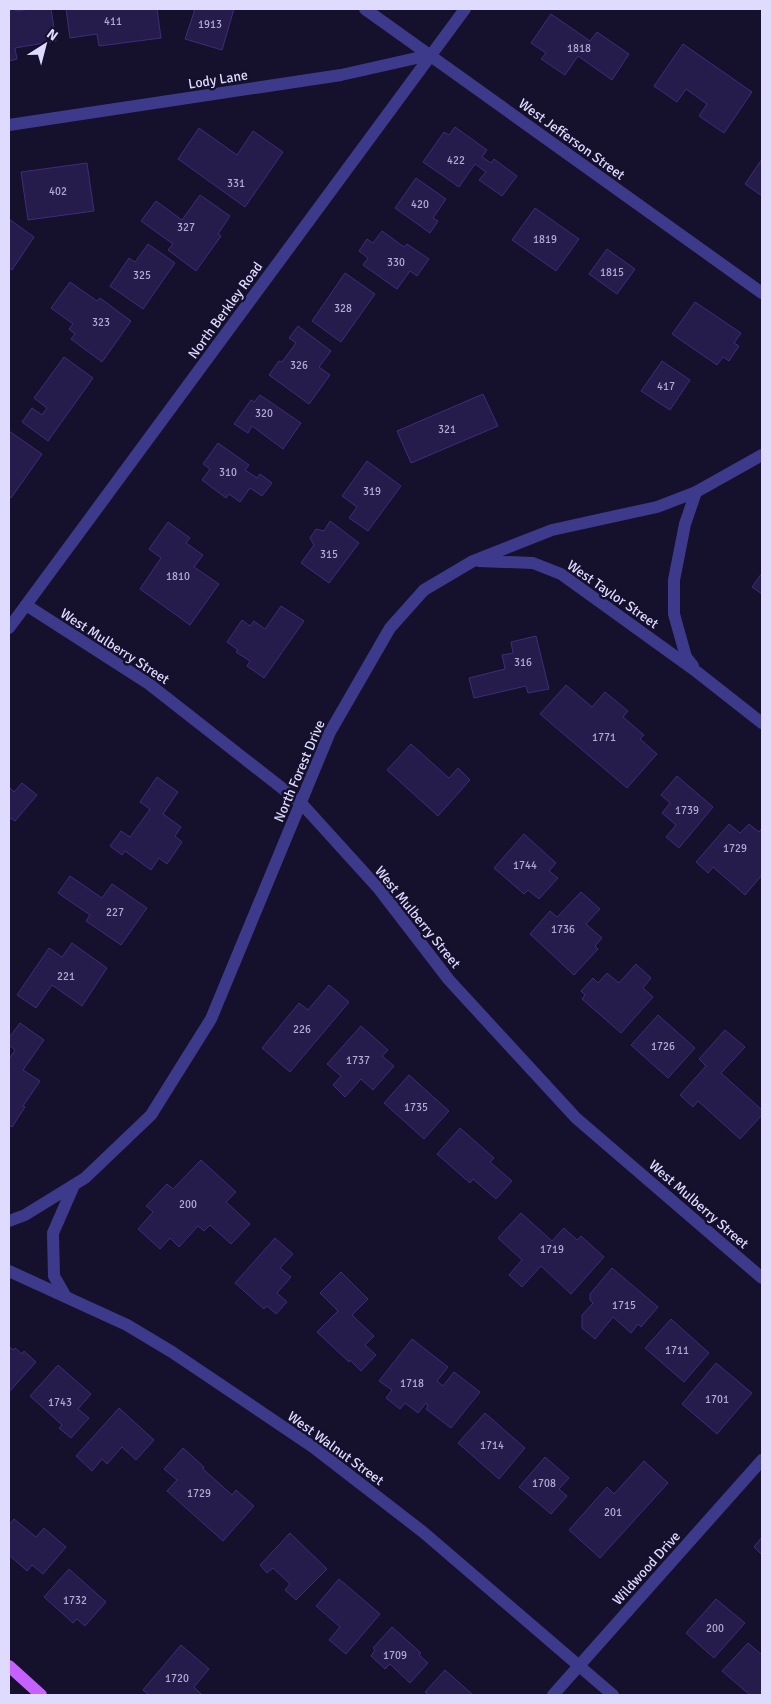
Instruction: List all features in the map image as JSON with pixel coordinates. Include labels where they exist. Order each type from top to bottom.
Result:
[{"type":"main road","points":[[9,1666],[41,1695]]},
{"type":"street","name":"West Jefferson Street","points":[[365,9],[762,293]]},
{"type":"street","name":"North Berkley Road","points":[[9,628],[465,9]]},
{"type":"street","name":"Lody Lane","points":[[9,125],[342,75],[430,55]]},
{"type":"street","name":"North Forest Drive","points":[[9,1221],[25,1215],[85,1178],[151,1115],[211,1019],[330,732],[390,628],[424,590],[473,561],[552,530],[657,507],[696,492],[762,455]]},
{"type":"street","name":"West Taylor Street","points":[[696,492],[685,524],[674,580],[674,614],[686,657],[697,672]]},
{"type":"street","name":"West Taylor Street","points":[[473,561],[533,563],[561,574],[697,672],[762,723]]},
{"type":"street","name":"West Mulberry Street","points":[[26,605],[149,684],[301,803],[379,889],[449,980],[576,1118],[762,1278]]},
{"type":"street","points":[[66,1297],[54,1276],[53,1233],[74,1185]]},
{"type":"street","name":"West Walnut Street","points":[[9,1271],[127,1325],[164,1347],[313,1447],[423,1532],[613,1695]]},
{"type":"street","name":"Wildwood Drive","points":[[553,1695],[762,1460]]},
{"type":"building","points":[[9,9],[15,9],[16,11],[51,9],[56,41],[15,48],[17,59],[9,61]]},
{"type":"building","points":[[66,9],[157,9],[161,38],[99,46],[97,34],[70,38]]},
{"type":"building","points":[[195,9],[234,9],[222,50],[185,39]]},
{"type":"building","points":[[551,14],[590,41],[597,32],[629,54],[612,80],[578,56],[565,75],[541,59],[546,53],[531,43]]},
{"type":"building","points":[[683,44],[752,92],[724,133],[699,116],[707,104],[686,89],[677,102],[654,86]]},
{"type":"building","points":[[455,127],[487,150],[482,157],[491,163],[494,159],[517,176],[502,196],[479,180],[486,172],[475,164],[459,187],[423,162],[444,132],[449,135]]},
{"type":"building","points":[[199,128],[237,155],[253,131],[283,152],[245,207],[178,159]]},
{"type":"building","points":[[762,159],[762,196],[745,184]]},
{"type":"building","points":[[87,163],[94,211],[28,220],[21,172]]},
{"type":"building","points":[[416,178],[446,199],[433,218],[438,221],[430,233],[395,208]]},
{"type":"building","points":[[200,195],[230,216],[218,234],[221,236],[196,271],[168,250],[173,244],[141,221],[156,201],[182,220]]},
{"type":"building","points":[[535,208],[579,239],[556,271],[512,240]]},
{"type":"building","points":[[9,219],[34,237],[12,270],[9,267]]},
{"type":"building","points":[[382,231],[404,247],[407,244],[429,259],[417,276],[410,271],[397,289],[363,265],[368,258],[359,251],[367,239],[373,243]]},
{"type":"building","points":[[148,244],[175,263],[143,309],[110,286],[129,258],[135,262]]},
{"type":"building","points":[[607,249],[635,269],[617,294],[589,274]]},
{"type":"building","points":[[345,273],[375,294],[341,342],[312,321]]},
{"type":"building","points":[[70,282],[97,301],[100,298],[131,321],[102,362],[71,339],[75,334],[69,329],[73,324],[51,308]]},
{"type":"building","points":[[695,302],[741,333],[734,343],[739,346],[729,361],[723,357],[717,365],[672,334]]},
{"type":"building","points":[[298,326],[331,351],[319,367],[330,375],[309,404],[269,375],[279,361],[282,362],[296,343],[289,338]]},
{"type":"building","points":[[64,357],[93,378],[48,441],[22,422],[32,408],[42,415],[47,408],[34,398]]},
{"type":"building","points":[[662,361],[690,380],[670,410],[641,391]]},
{"type":"building","points":[[483,394],[498,426],[411,463],[397,431]]},
{"type":"building","points":[[260,395],[301,423],[283,449],[252,426],[248,433],[234,424],[251,400],[254,402]]},
{"type":"building","points":[[9,431],[42,454],[11,498],[9,496]]},
{"type":"building","points":[[218,443],[249,465],[245,470],[257,478],[260,474],[272,483],[262,496],[250,488],[240,502],[229,494],[226,498],[202,480],[210,469],[203,464]]},
{"type":"building","points":[[367,461],[401,486],[368,531],[349,518],[357,507],[342,496]]},
{"type":"building","points":[[330,521],[359,543],[329,583],[301,563],[314,545],[310,538],[316,529],[324,531]]},
{"type":"building","points":[[168,522],[190,538],[186,543],[203,555],[194,567],[219,584],[190,625],[140,589],[161,558],[149,549]]},
{"type":"building","points":[[762,573],[762,594],[752,587]]},
{"type":"building","points":[[281,606],[304,621],[264,678],[247,666],[250,661],[236,652],[238,650],[227,642],[242,620],[250,626],[254,621],[265,629]]},
{"type":"building","points":[[536,636],[549,689],[528,693],[526,686],[474,698],[469,678],[505,669],[502,655],[513,653],[511,642]]},
{"type":"building","points":[[566,685],[592,707],[605,692],[628,711],[623,717],[644,735],[640,739],[657,754],[627,788],[540,714]]},
{"type":"building","points":[[411,744],[449,778],[458,768],[470,780],[438,816],[387,770]]},
{"type":"building","points":[[677,776],[713,807],[679,848],[666,837],[676,825],[662,813],[670,803],[661,795]]},
{"type":"building","points":[[157,777],[178,792],[163,814],[181,827],[175,836],[182,842],[167,864],[159,858],[151,870],[125,851],[122,855],[110,846],[121,831],[130,837],[150,809],[140,802]]},
{"type":"building","points":[[22,783],[37,795],[15,821],[11,818],[9,821],[9,787],[14,792]]},
{"type":"building","points":[[729,824],[740,833],[749,824],[759,832],[762,828],[762,875],[745,895],[713,867],[708,873],[696,862]]},
{"type":"building","points":[[524,834],[556,863],[549,871],[558,878],[539,899],[528,890],[524,894],[494,868]]},
{"type":"building","points":[[70,876],[102,898],[112,884],[147,908],[121,945],[86,921],[90,915],[58,893]]},
{"type":"building","points":[[581,892],[600,909],[586,924],[602,938],[595,946],[598,949],[574,975],[530,934],[550,911],[557,917]]},
{"type":"building","points":[[72,943],[107,968],[82,1006],[52,985],[36,1008],[17,995],[49,948],[62,957]]},
{"type":"building","points":[[636,964],[651,978],[643,988],[653,997],[621,1033],[582,999],[585,995],[581,991],[593,978],[598,983],[607,973],[619,983]]},
{"type":"building","points":[[329,985],[349,1002],[290,1072],[262,1048],[299,1003],[308,1010]]},
{"type":"building","points":[[658,1015],[695,1048],[668,1078],[631,1045]]},
{"type":"building","points":[[20,1023],[44,1040],[23,1070],[40,1081],[23,1106],[25,1107],[12,1127],[9,1125],[9,1059],[15,1050],[9,1045],[9,1038]]},
{"type":"building","points":[[361,1026],[388,1050],[382,1056],[394,1066],[373,1090],[361,1079],[345,1097],[333,1085],[341,1076],[327,1064]]},
{"type":"building","points":[[725,1030],[745,1047],[721,1073],[762,1110],[762,1115],[740,1139],[698,1101],[693,1107],[680,1095],[706,1066],[699,1059]]},
{"type":"building","points":[[409,1075],[449,1111],[424,1139],[384,1103]]},
{"type":"building","points":[[460,1128],[494,1158],[490,1162],[512,1181],[496,1199],[473,1179],[470,1183],[437,1154]]},
{"type":"building","points":[[201,1160],[236,1192],[226,1202],[250,1224],[231,1244],[210,1225],[204,1231],[198,1226],[179,1247],[170,1238],[160,1249],[138,1229],[153,1212],[146,1206],[167,1184],[173,1189]]},
{"type":"building","points":[[521,1213],[552,1241],[564,1228],[577,1240],[581,1236],[604,1257],[571,1294],[541,1266],[522,1287],[509,1275],[522,1260],[498,1238]]},
{"type":"building","points":[[275,1238],[293,1254],[280,1268],[291,1277],[277,1293],[287,1302],[276,1314],[267,1306],[264,1309],[235,1283]]},
{"type":"building","points":[[612,1268],[658,1307],[641,1327],[638,1324],[631,1333],[613,1317],[595,1339],[582,1328],[582,1315],[593,1303],[590,1300],[590,1294]]},
{"type":"building","points":[[341,1272],[368,1299],[352,1315],[374,1336],[365,1345],[376,1355],[361,1371],[317,1332],[338,1311],[320,1293]]},
{"type":"building","points":[[671,1319],[709,1353],[684,1382],[645,1348]]},
{"type":"building","points":[[412,1339],[448,1367],[437,1381],[443,1386],[454,1372],[480,1392],[451,1428],[426,1409],[428,1406],[426,1403],[418,1413],[405,1403],[400,1409],[386,1398],[392,1390],[379,1381]]},
{"type":"building","points":[[9,1346],[22,1354],[24,1351],[36,1362],[9,1392]]},
{"type":"building","points":[[716,1363],[752,1393],[717,1434],[682,1404]]},
{"type":"building","points":[[58,1365],[91,1394],[78,1409],[89,1418],[71,1438],[59,1428],[62,1425],[30,1396]]},
{"type":"building","points":[[119,1408],[154,1440],[136,1460],[122,1447],[107,1464],[102,1459],[92,1471],[76,1456]]},
{"type":"building","points":[[485,1413],[525,1448],[499,1479],[458,1443]]},
{"type":"building","points":[[183,1448],[232,1495],[236,1490],[254,1506],[223,1541],[167,1491],[177,1480],[164,1469]]},
{"type":"building","points":[[545,1457],[569,1478],[559,1489],[567,1496],[551,1514],[519,1487]]},
{"type":"building","points":[[644,1461],[668,1483],[600,1558],[569,1530],[607,1487],[614,1494]]},
{"type":"building","points":[[14,1519],[36,1537],[44,1528],[66,1547],[43,1574],[32,1565],[27,1571],[9,1555],[9,1525]]},
{"type":"building","points":[[290,1533],[327,1569],[296,1600],[285,1590],[290,1584],[273,1568],[267,1573],[260,1565]]},
{"type":"building","points":[[762,1537],[762,1555],[754,1547]]},
{"type":"building","points":[[69,1569],[106,1602],[85,1626],[77,1619],[73,1623],[44,1597]]},
{"type":"building","points":[[339,1579],[380,1614],[346,1654],[329,1640],[340,1627],[316,1606]]},
{"type":"building","points":[[716,1599],[745,1623],[714,1658],[686,1633]]},
{"type":"building","points":[[392,1627],[421,1653],[419,1655],[428,1663],[410,1683],[390,1664],[385,1669],[371,1656],[375,1650],[373,1648]]},
{"type":"building","points":[[748,1643],[762,1655],[762,1695],[750,1695],[722,1671]]},
{"type":"building","points":[[181,1645],[209,1669],[194,1687],[201,1694],[149,1695],[143,1690]]},
{"type":"building","points":[[445,1670],[473,1695],[429,1695],[425,1692]]}]
